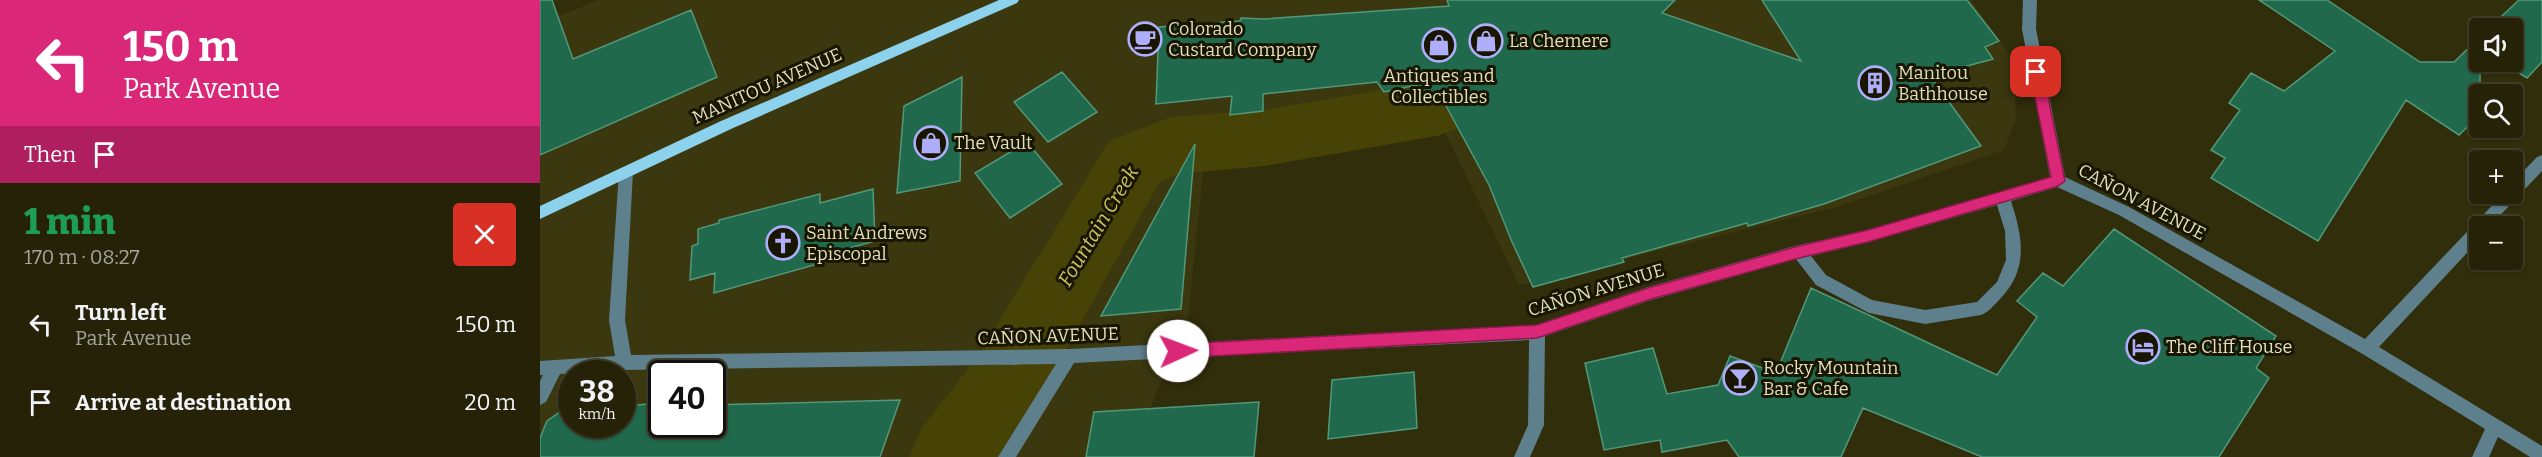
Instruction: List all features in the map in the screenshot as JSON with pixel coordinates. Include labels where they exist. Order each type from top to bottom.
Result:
[{"type":"main road","name":"MANITOU AVENUE","points":[[540,213],[726,125],[1012,0]]},
{"type":"street","points":[[2030,0],[2029,29],[2058,181]]},
{"type":"street","points":[[2523,181],[2542,160]]},
{"type":"street","points":[[624,360],[617,321],[626,172]]},
{"type":"street","name":"CAÑON AVENUE","points":[[636,363],[1070,356],[1537,332],[1648,294],[1799,252],[1868,236],[2058,181],[2124,212],[2367,348],[2542,455]]},
{"type":"street","points":[[1799,252],[1821,280],[1869,306],[1925,317],[1981,308],[2003,286],[2014,260],[2013,231],[2002,197]]},
{"type":"street","points":[[2490,216],[2502,204]]},
{"type":"street","points":[[2367,348],[2469,239]]},
{"type":"street","points":[[1522,457],[1536,425],[1537,332]]},
{"type":"street","points":[[1006,457],[1031,414],[1070,356]]},
{"type":"street","points":[[540,397],[548,368]]},
{"type":"street","points":[[2480,457],[2495,426]]},
{"type":"shaded area","points":[[599,0],[1971,0],[2008,53],[2016,119],[2004,150],[1837,207],[1519,285],[1442,126],[1204,164],[1188,319],[1150,408],[1094,412],[1086,457],[540,457],[540,24]]},
{"type":"building","points":[[540,0],[552,0],[573,59],[691,10],[717,77],[540,155]]},
{"type":"building","points":[[1447,0],[1675,0],[1662,13],[1801,61],[1762,0],[1967,0],[1999,41],[1985,47],[1993,59],[1930,76],[1981,146],[1824,204],[1622,258],[1624,262],[1533,287],[1489,185],[1439,93],[1418,95],[1417,85],[1384,92],[1377,82],[1263,94],[1263,111],[1230,115],[1232,96],[1156,104],[1159,27],[1240,21],[1241,18],[1264,19],[1449,6]]},
{"type":"building","points":[[2259,0],[2327,0],[2420,62],[2454,62],[2469,48],[2469,72],[2480,72],[2480,84],[2469,84],[2469,125],[2459,135],[2406,100],[2318,241],[2211,178],[2225,158],[2211,150],[2240,110],[2229,103],[2251,73],[2284,91],[2335,51]]},
{"type":"building","points":[[2519,0],[2542,0],[2542,62],[2527,78],[2517,72],[2523,72],[2523,18],[2500,18]]},
{"type":"building","points":[[1062,72],[1097,112],[1048,142],[1014,102]]},
{"type":"building","name":"The Vault","points":[[962,77],[960,181],[897,193],[904,106]]},
{"type":"building","points":[[1027,142],[1062,184],[1010,218],[975,173]]},
{"type":"building","points":[[1195,144],[1181,309],[1101,316]]},
{"type":"building","name":"Saint Andrews Episcopal","points":[[873,189],[875,241],[825,255],[825,262],[714,293],[715,273],[690,280],[692,246],[698,244],[698,229],[719,223],[719,220],[820,194],[820,203]]},
{"type":"building","name":"The Cliff House","points":[[2114,229],[2276,336],[2256,368],[2269,378],[2219,457],[1982,457],[1863,408],[1841,457],[1739,457],[1727,440],[1662,452],[1660,440],[1604,450],[1585,363],[1653,348],[1667,394],[1718,385],[1730,356],[1776,373],[1811,288],[1997,375],[2037,317],[2017,301],[2043,273],[2063,286]]},
{"type":"building","points":[[1414,372],[1417,428],[1328,439],[1332,380]]},
{"type":"building","points":[[900,400],[880,457],[540,457],[540,438],[547,421],[558,413],[558,438],[636,438],[636,405],[648,404],[648,438],[726,438],[726,405]]},
{"type":"building","points":[[1259,402],[1254,457],[1086,457],[1094,412]]},
{"type":"waterway","name":"Fountain Creek","points":[[950,457],[1005,383],[1134,162],[1171,146],[1264,138],[1437,108]]},
{"type":"place","name":"Colorado Custard Company","points":[[1145,39]]},
{"type":"place","name":"La Chemere","points":[[1486,41]]},
{"type":"place","name":"Antiques and Collectibles","points":[[1439,45]]},
{"type":"place","name":"Manitou Bathhouse","points":[[1875,83]]},
{"type":"place","name":"The Vault","points":[[931,143]]},
{"type":"place","name":"Saint Andrews Episcopal","points":[[783,243]]},
{"type":"place","name":"The Cliff House","points":[[2143,347]]},
{"type":"place","name":"Rocky Mountain Bar & Cafe","points":[[1740,378]]},
{"type":"route","points":[[1178,351],[1537,332],[1648,294],[1799,252],[1868,236],[2058,181],[2036,72]]}]
